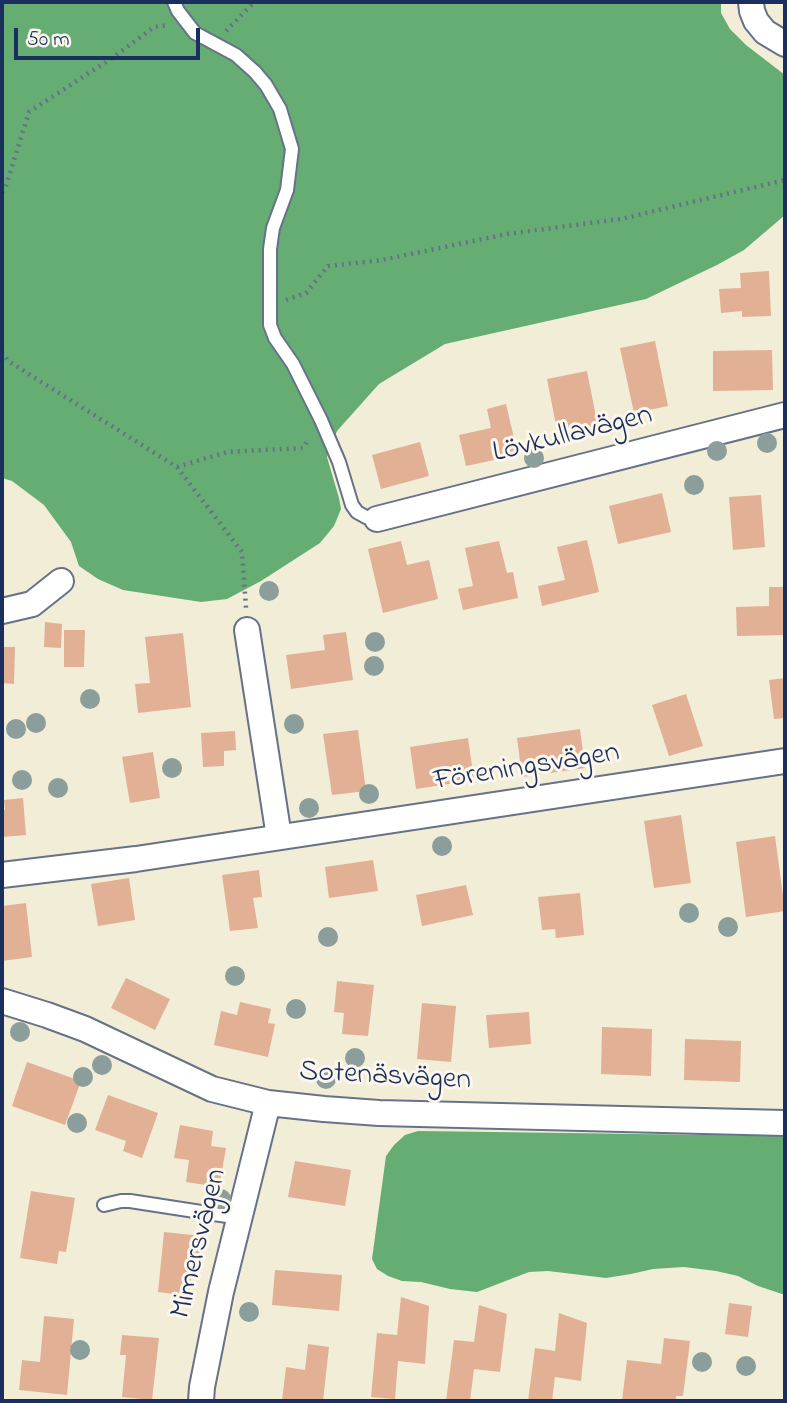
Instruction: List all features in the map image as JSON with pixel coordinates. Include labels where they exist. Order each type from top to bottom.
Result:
[{"type":"street","points":[[747,2],[765,32],[785,44]]},
{"type":"street","name":"Lövkullavägen","points":[[377,519],[785,415]]},
{"type":"street","points":[[2,611],[32,604],[61,581]]},
{"type":"street","points":[[247,630],[279,837]]},
{"type":"street","name":"Föreningsvägen","points":[[2,875],[136,859],[785,761]]},
{"type":"street","name":"Sotenäsvägen","points":[[2,1001],[85,1029],[212,1089],[268,1103],[379,1113],[785,1123]]},
{"type":"street","name":"Mimersvägen","points":[[201,1401],[220,1292],[268,1103]]},
{"type":"lane","points":[[174,2],[195,33],[236,55],[255,72],[280,108],[292,149],[287,190],[273,228],[270,250],[270,325],[321,421],[339,462],[352,505],[357,512],[377,519]]},
{"type":"lane","points":[[104,1205],[130,1200],[240,1218]]},
{"type":"path","points":[[214,44],[254,2]]},
{"type":"path","points":[[2,192],[29,113],[154,27],[186,23]]},
{"type":"path","points":[[269,307],[306,293],[328,266],[382,260],[507,234],[621,219],[785,180]]},
{"type":"path","points":[[2,352],[8,361],[177,467],[242,552],[247,630]]},
{"type":"path","points":[[177,467],[227,452],[303,448],[321,421]]},
{"type":"green space","points":[[2,2],[721,2],[721,13],[730,29],[785,75],[785,215],[744,250],[646,299],[445,344],[379,384],[337,431],[327,457],[341,509],[334,526],[320,543],[261,581],[227,599],[201,602],[123,590],[98,579],[79,566],[71,542],[44,505],[12,481],[2,478]]},
{"type":"green space","points":[[418,1131],[785,1136],[785,1295],[738,1276],[684,1267],[653,1269],[606,1278],[548,1271],[529,1272],[477,1292],[402,1281],[388,1276],[377,1269],[372,1259],[386,1156],[405,1135]]},
{"type":"building","points":[[769,271],[771,316],[742,317],[742,311],[721,313],[719,289],[741,288],[740,273]]},
{"type":"building","points":[[655,341],[668,406],[634,413],[620,348]]},
{"type":"building","points":[[772,350],[773,390],[713,391],[713,351]]},
{"type":"building","points":[[587,371],[598,427],[558,435],[547,379]]},
{"type":"building","points":[[506,404],[518,455],[466,466],[459,435],[491,428],[487,409]]},
{"type":"building","points":[[420,442],[429,476],[381,489],[372,455]]},
{"type":"building","points":[[662,493],[671,532],[618,544],[609,506]]},
{"type":"building","points":[[761,495],[765,547],[733,550],[729,497]]},
{"type":"building","points":[[587,540],[599,592],[542,606],[538,586],[565,580],[557,547]]},
{"type":"building","points":[[401,541],[407,565],[429,560],[438,599],[383,613],[368,549]]},
{"type":"building","points":[[499,541],[507,573],[513,572],[518,598],[463,610],[458,589],[473,586],[465,548]]},
{"type":"building","points":[[769,587],[785,587],[785,635],[737,636],[736,607],[769,606]]},
{"type":"building","points":[[45,622],[62,624],[61,648],[44,647]]},
{"type":"building","points":[[64,630],[85,630],[84,667],[64,667]]},
{"type":"building","points":[[346,632],[353,680],[291,689],[286,655],[325,650],[323,635]]},
{"type":"building","points":[[183,633],[191,707],[138,713],[135,684],[150,683],[145,637]]},
{"type":"building","points":[[2,647],[15,647],[14,684],[2,683]]},
{"type":"building","points":[[785,678],[785,718],[774,719],[769,680]]},
{"type":"building","points":[[686,694],[703,746],[669,756],[652,705]]},
{"type":"building","points":[[580,729],[585,768],[522,777],[517,738]]},
{"type":"building","points":[[358,730],[366,791],[332,795],[323,734]]},
{"type":"building","points":[[235,731],[236,750],[224,751],[224,766],[203,767],[201,733]]},
{"type":"building","points":[[468,738],[474,780],[416,789],[410,747]]},
{"type":"building","points":[[153,752],[160,798],[130,803],[122,757]]},
{"type":"building","points":[[23,798],[26,835],[2,837],[4,800]]},
{"type":"building","points":[[681,815],[691,883],[654,888],[644,821]]},
{"type":"building","points":[[775,836],[785,911],[746,917],[736,842]]},
{"type":"building","points":[[373,860],[378,891],[329,898],[325,867]]},
{"type":"building","points":[[259,870],[262,897],[253,898],[258,928],[230,931],[222,875]]},
{"type":"building","points":[[129,878],[135,920],[98,926],[91,884]]},
{"type":"building","points":[[466,885],[473,915],[422,926],[416,895]]},
{"type":"building","points":[[580,893],[584,935],[556,938],[555,929],[542,930],[538,897]]},
{"type":"building","points":[[26,903],[32,957],[2,961],[2,906]]},
{"type":"building","points":[[126,978],[170,999],[155,1030],[111,1008]]},
{"type":"building","points":[[337,981],[374,985],[368,1036],[342,1034],[344,1013],[334,1012]]},
{"type":"building","points":[[240,1002],[271,1009],[268,1023],[275,1024],[268,1057],[214,1045],[221,1011],[237,1015]]},
{"type":"building","points":[[422,1003],[456,1006],[451,1062],[417,1059]]},
{"type":"building","points":[[529,1012],[531,1044],[489,1048],[486,1015]]},
{"type":"building","points":[[602,1027],[652,1029],[651,1076],[601,1074]]},
{"type":"building","points":[[685,1039],[741,1041],[740,1082],[684,1080]]},
{"type":"building","points":[[27,1062],[81,1081],[65,1125],[12,1106]]},
{"type":"building","points":[[108,1095],[158,1113],[142,1158],[123,1151],[126,1141],[95,1130]]},
{"type":"building","points":[[180,1125],[213,1131],[211,1146],[226,1148],[219,1187],[186,1182],[189,1160],[174,1158]]},
{"type":"building","points":[[295,1161],[351,1170],[345,1206],[288,1197]]},
{"type":"building","points":[[31,1191],[75,1198],[66,1252],[59,1251],[57,1264],[20,1258]]},
{"type":"building","points":[[164,1232],[202,1236],[198,1269],[192,1268],[189,1296],[158,1292]]},
{"type":"building","points":[[275,1270],[342,1275],[339,1311],[272,1305]]},
{"type":"building","points":[[401,1297],[429,1306],[425,1364],[398,1361],[395,1399],[371,1397],[377,1333],[397,1335]]},
{"type":"building","points":[[729,1303],[752,1306],[748,1337],[725,1334]]},
{"type":"building","points":[[479,1305],[507,1314],[500,1372],[474,1369],[470,1401],[446,1401],[454,1340],[474,1342]]},
{"type":"building","points":[[559,1313],[587,1323],[581,1381],[555,1377],[552,1401],[528,1401],[535,1348],[555,1351]]},
{"type":"building","points":[[44,1316],[74,1319],[67,1395],[19,1390],[22,1360],[40,1362]]},
{"type":"building","points":[[122,1335],[159,1338],[152,1400],[122,1397],[126,1355],[120,1355]]},
{"type":"building","points":[[664,1338],[690,1341],[683,1396],[676,1396],[676,1401],[622,1401],[627,1360],[661,1364]]},
{"type":"building","points":[[308,1344],[329,1347],[323,1401],[282,1401],[286,1367],[305,1370]]}]
